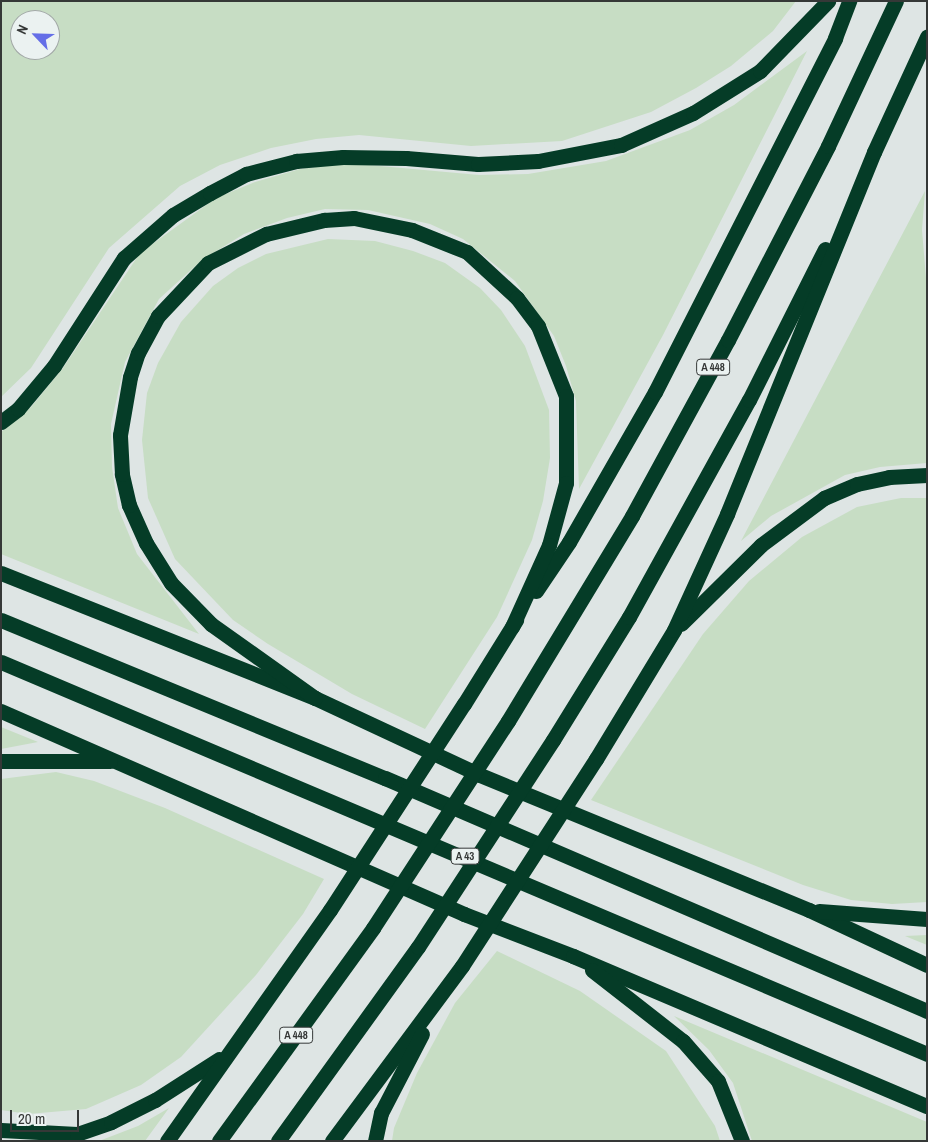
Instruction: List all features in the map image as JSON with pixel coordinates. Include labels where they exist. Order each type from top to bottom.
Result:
[{"type":"highway","points":[[1,422],[18,409],[54,366],[124,258],[173,215],[246,174],[296,161],[352,157],[478,164],[538,161],[620,145],[693,113],[760,71],[828,1]]},
{"type":"highway","points":[[167,1141],[225,1055],[330,910],[512,627],[569,542],[655,392],[835,38],[849,1]]},
{"type":"highway","name":"A 448","points":[[219,1141],[373,928],[508,721],[632,516],[728,340],[828,146],[896,1]]},
{"type":"highway","points":[[278,1141],[418,947],[553,740],[629,617],[749,400],[874,152],[927,37]]},
{"type":"highway","points":[[374,1141],[381,1113],[399,1072],[462,966],[596,759],[674,630],[727,514],[874,152]]},
{"type":"highway","points":[[315,698],[211,624],[171,583],[146,543],[129,505],[122,474],[120,435],[129,386],[138,353],[158,316],[208,263],[266,234],[324,220],[354,218],[412,230],[467,252],[517,298],[538,326],[566,396],[566,484],[549,545],[512,627]]},
{"type":"highway","points":[[674,630],[761,545],[824,498],[857,484],[889,476],[927,475]]},
{"type":"highway","points":[[1,573],[209,658],[315,698],[480,775],[809,910],[927,965]]},
{"type":"highway","points":[[1,620],[385,778],[927,1011]]},
{"type":"highway","name":"A 43","points":[[1,662],[927,1054]]},
{"type":"highway","points":[[1,711],[464,914],[573,956],[927,1106]]},
{"type":"highway","points":[[1,761],[58,759],[121,762]]},
{"type":"highway","points":[[809,910],[927,919]]},
{"type":"highway","points":[[573,956],[683,1041],[718,1081],[742,1141]]},
{"type":"highway","points":[[332,1141],[462,966]]},
{"type":"highway","points":[[1,1130],[77,1134],[111,1122],[155,1100],[225,1055]]},
{"type":"green space","points":[[1,1],[796,1],[773,31],[731,66],[696,88],[651,112],[562,141],[471,146],[359,135],[316,139],[271,148],[220,165],[180,186],[109,248],[31,368],[1,397]]},
{"type":"green space","points":[[807,51],[663,335],[579,489],[576,401],[566,366],[554,336],[515,281],[463,239],[430,224],[368,210],[325,209],[287,218],[244,234],[202,260],[159,299],[125,362],[111,424],[112,467],[118,508],[137,554],[199,634],[1,554],[1,432],[31,407],[63,368],[140,253],[216,198],[255,182],[300,169],[347,163],[479,175],[528,174],[606,161],[690,130],[734,105]]},
{"type":"green space","points":[[925,191],[922,230],[927,290],[927,463],[880,467],[845,475],[771,516],[741,541]]},
{"type":"green space","points":[[328,239],[375,241],[413,251],[445,263],[480,288],[501,310],[525,346],[549,410],[550,458],[543,501],[532,540],[497,617],[425,729],[352,694],[268,644],[233,620],[175,559],[148,498],[142,440],[147,393],[158,363],[181,322],[213,286],[238,268],[266,254]]},
{"type":"green space","points":[[901,498],[927,498],[927,902],[892,904],[851,900],[803,885],[591,800],[703,634],[749,581],[802,537],[857,507]]},
{"type":"green space","points":[[1,727],[38,742],[1,749]]},
{"type":"green space","points":[[56,772],[94,781],[165,808],[324,879],[303,914],[256,975],[181,1057],[141,1085],[86,1109],[28,1114],[1,1110],[1,779]]},
{"type":"green space","points":[[927,935],[927,945],[905,936]]},
{"type":"green space","points":[[497,951],[580,991],[666,1051],[715,1126],[720,1141],[392,1141],[394,1128],[417,1073],[455,1003]]},
{"type":"green space","points":[[674,1016],[927,1122],[927,1141],[752,1141],[733,1083],[709,1050]]},
{"type":"green space","points":[[169,1108],[145,1141],[99,1141],[138,1126]]}]
